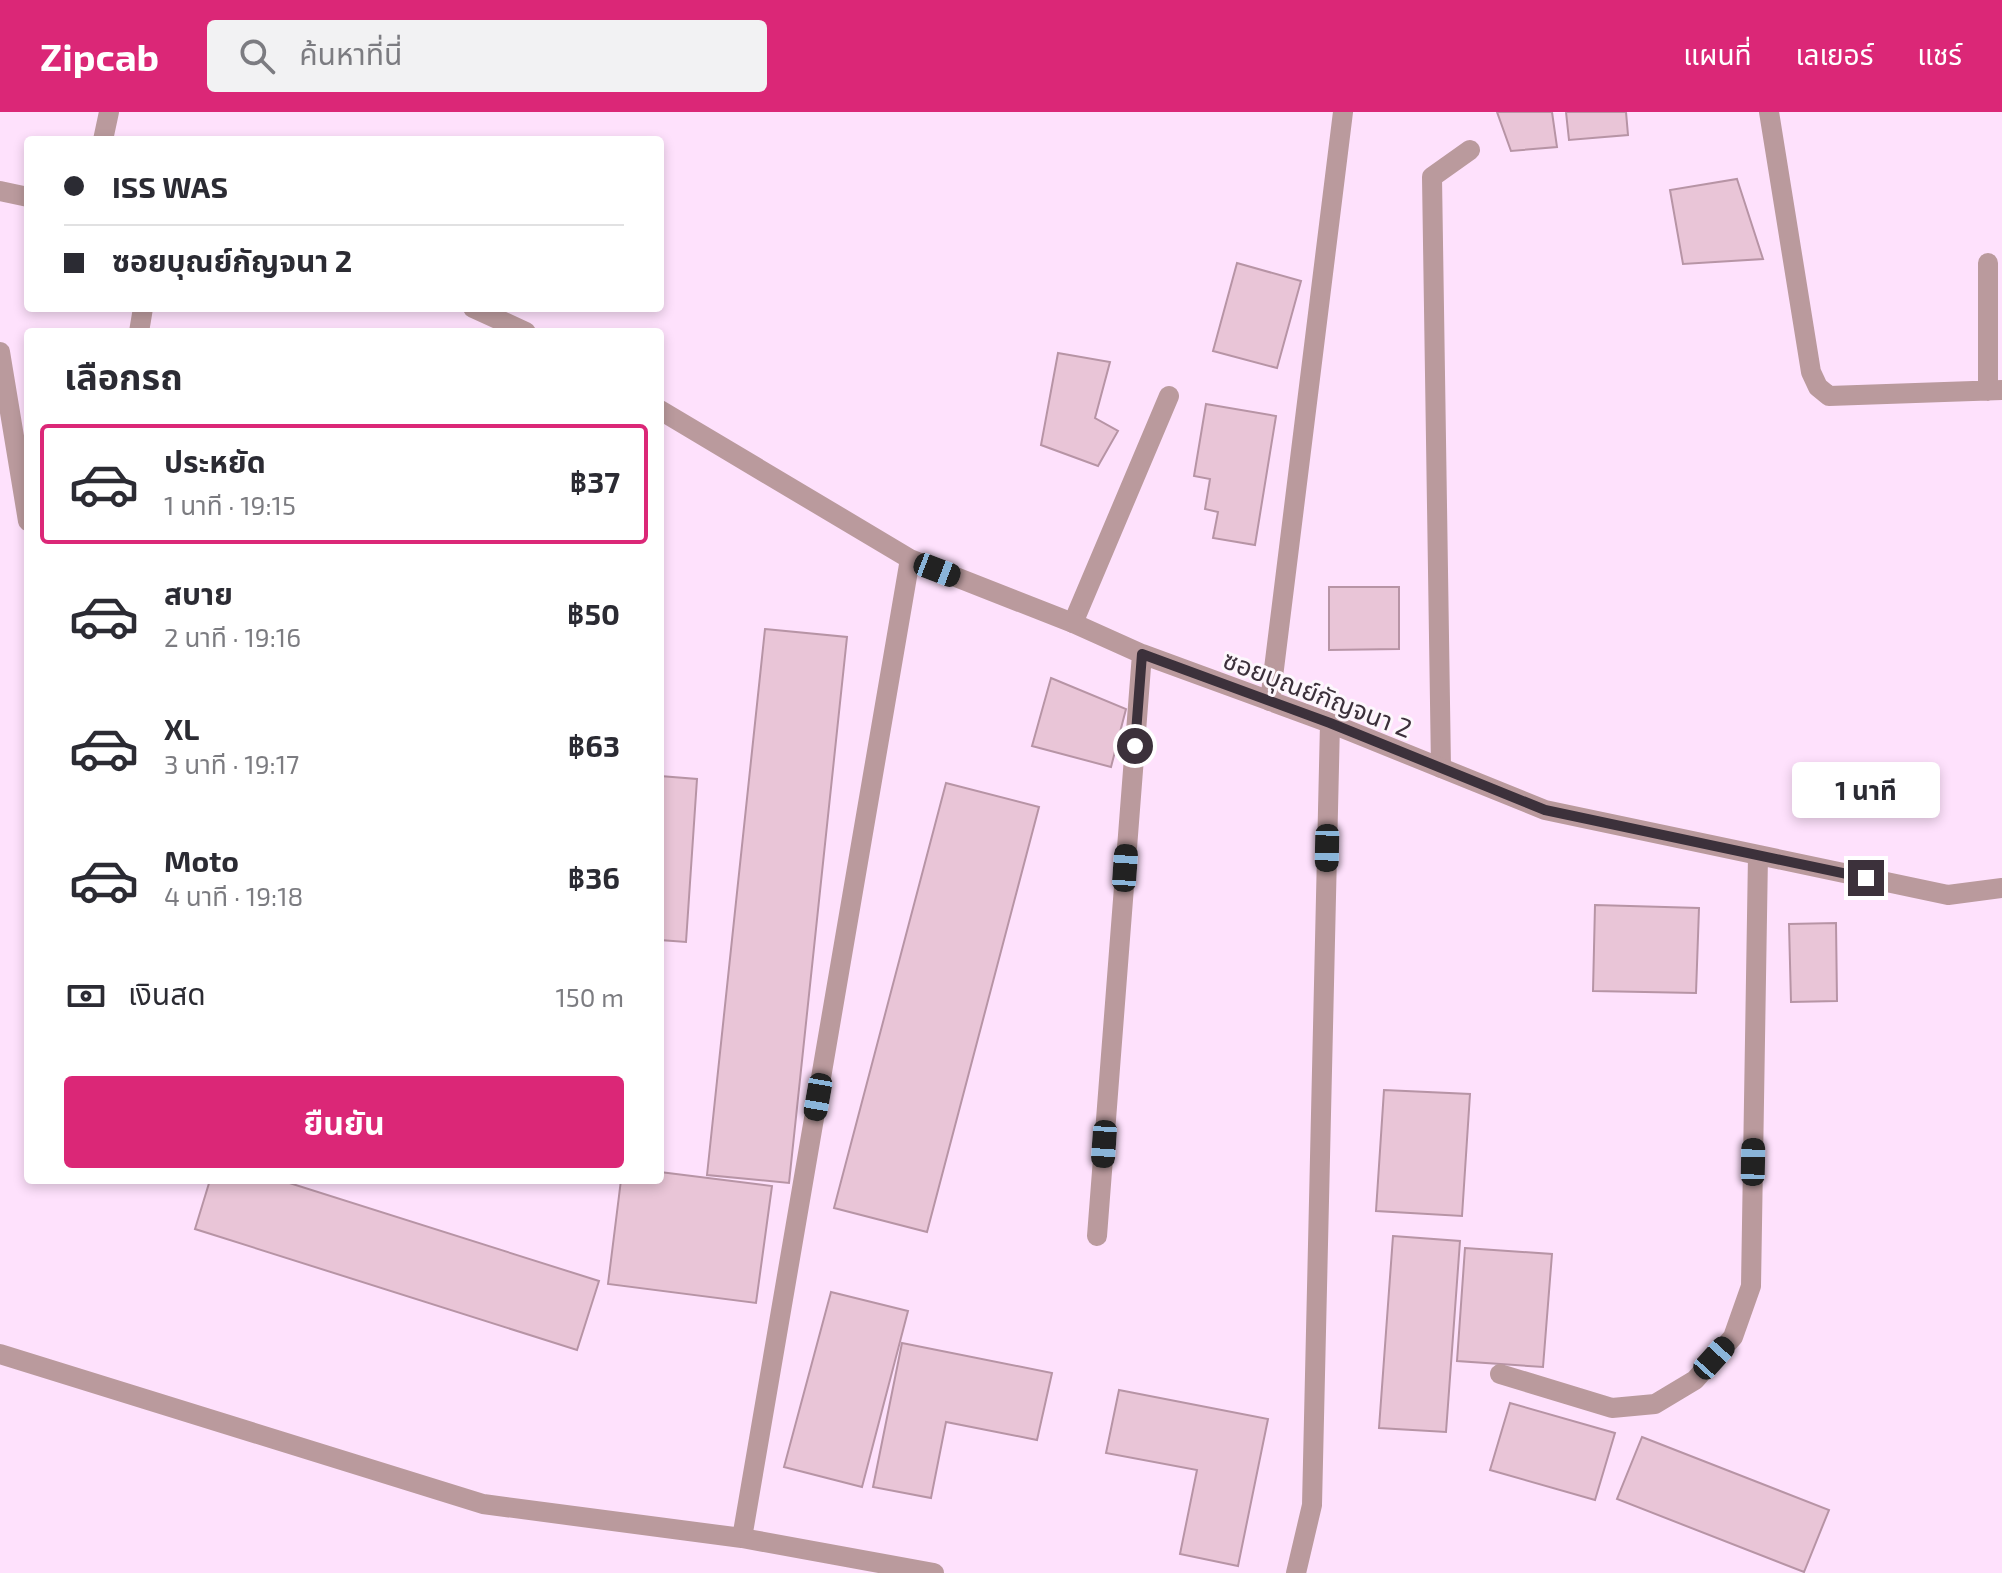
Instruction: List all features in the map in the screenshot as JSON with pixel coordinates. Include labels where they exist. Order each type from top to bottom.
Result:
[{"type":"street","points":[[104,136],[109,112]]},
{"type":"street","points":[[1270,701],[1343,112]]},
{"type":"street","points":[[1769,112],[1811,372],[1818,387],[1829,396],[1995,391],[1988,263]]},
{"type":"street","points":[[1441,768],[1432,177],[1470,150]]},
{"type":"street","points":[[0,191],[24,196]]},
{"type":"street","points":[[482,312],[517,328]]},
{"type":"street","points":[[0,352],[24,497]]},
{"type":"street","points":[[1073,623],[1169,396]]},
{"type":"street","name":"ซอยบุณย์กัญจนา 2","points":[[664,412],[910,559],[1073,623],[1142,654],[1330,723],[1545,810],[1948,895],[2002,888]]},
{"type":"street","points":[[742,1538],[910,559]]},
{"type":"street","points":[[1097,1236],[1142,654]]},
{"type":"street","points":[[1296,1573],[1312,1505],[1330,723]]},
{"type":"street","points":[[1500,1374],[1612,1408],[1655,1404],[1695,1380],[1733,1337],[1751,1286],[1758,855]]},
{"type":"street","points":[[0,1354],[483,1504],[742,1538],[934,1573]]},
{"type":"building","points":[[1497,112],[1552,112],[1557,147],[1511,151]]},
{"type":"building","points":[[1566,112],[1626,112],[1628,135],[1569,140]]},
{"type":"building","points":[[1737,179],[1763,259],[1683,264],[1670,190]]},
{"type":"building","points":[[1237,263],[1301,281],[1277,368],[1213,351]]},
{"type":"building","points":[[1058,353],[1110,362],[1095,418],[1118,431],[1098,466],[1041,445]]},
{"type":"building","points":[[1206,404],[1276,416],[1255,545],[1213,538],[1218,512],[1205,509],[1210,479],[1194,476]]},
{"type":"building","points":[[1329,587],[1399,587],[1399,649],[1329,650]]},
{"type":"building","points":[[765,629],[847,637],[789,1183],[707,1175]]},
{"type":"building","points":[[1051,678],[1126,709],[1111,767],[1032,746]]},
{"type":"building","points":[[664,776],[697,779],[686,942],[664,940]]},
{"type":"building","points":[[946,783],[1039,807],[927,1232],[834,1208]]},
{"type":"building","points":[[1595,905],[1699,908],[1696,993],[1593,991]]},
{"type":"building","points":[[1836,923],[1837,1001],[1791,1002],[1789,924]]},
{"type":"building","points":[[1384,1090],[1470,1094],[1462,1216],[1376,1211]]},
{"type":"building","points":[[664,1172],[772,1186],[756,1303],[608,1284],[620,1184],[664,1184]]},
{"type":"building","points":[[209,1184],[293,1184],[599,1281],[577,1350],[195,1229]]},
{"type":"building","points":[[1393,1236],[1460,1241],[1446,1432],[1379,1428]]},
{"type":"building","points":[[1465,1248],[1552,1254],[1543,1367],[1457,1361]]},
{"type":"building","points":[[831,1292],[908,1311],[862,1487],[784,1467]]},
{"type":"building","points":[[902,1343],[1052,1373],[1037,1440],[946,1422],[931,1498],[873,1487]]},
{"type":"building","points":[[1119,1390],[1268,1419],[1238,1566],[1180,1554],[1197,1470],[1106,1453]]},
{"type":"building","points":[[1510,1403],[1615,1433],[1595,1500],[1490,1470]]},
{"type":"building","points":[[1642,1437],[1829,1510],[1804,1572],[1617,1499]]},
{"type":"route","points":[[1135,746],[1142,654],[1330,723],[1545,810],[1866,878]]}]
